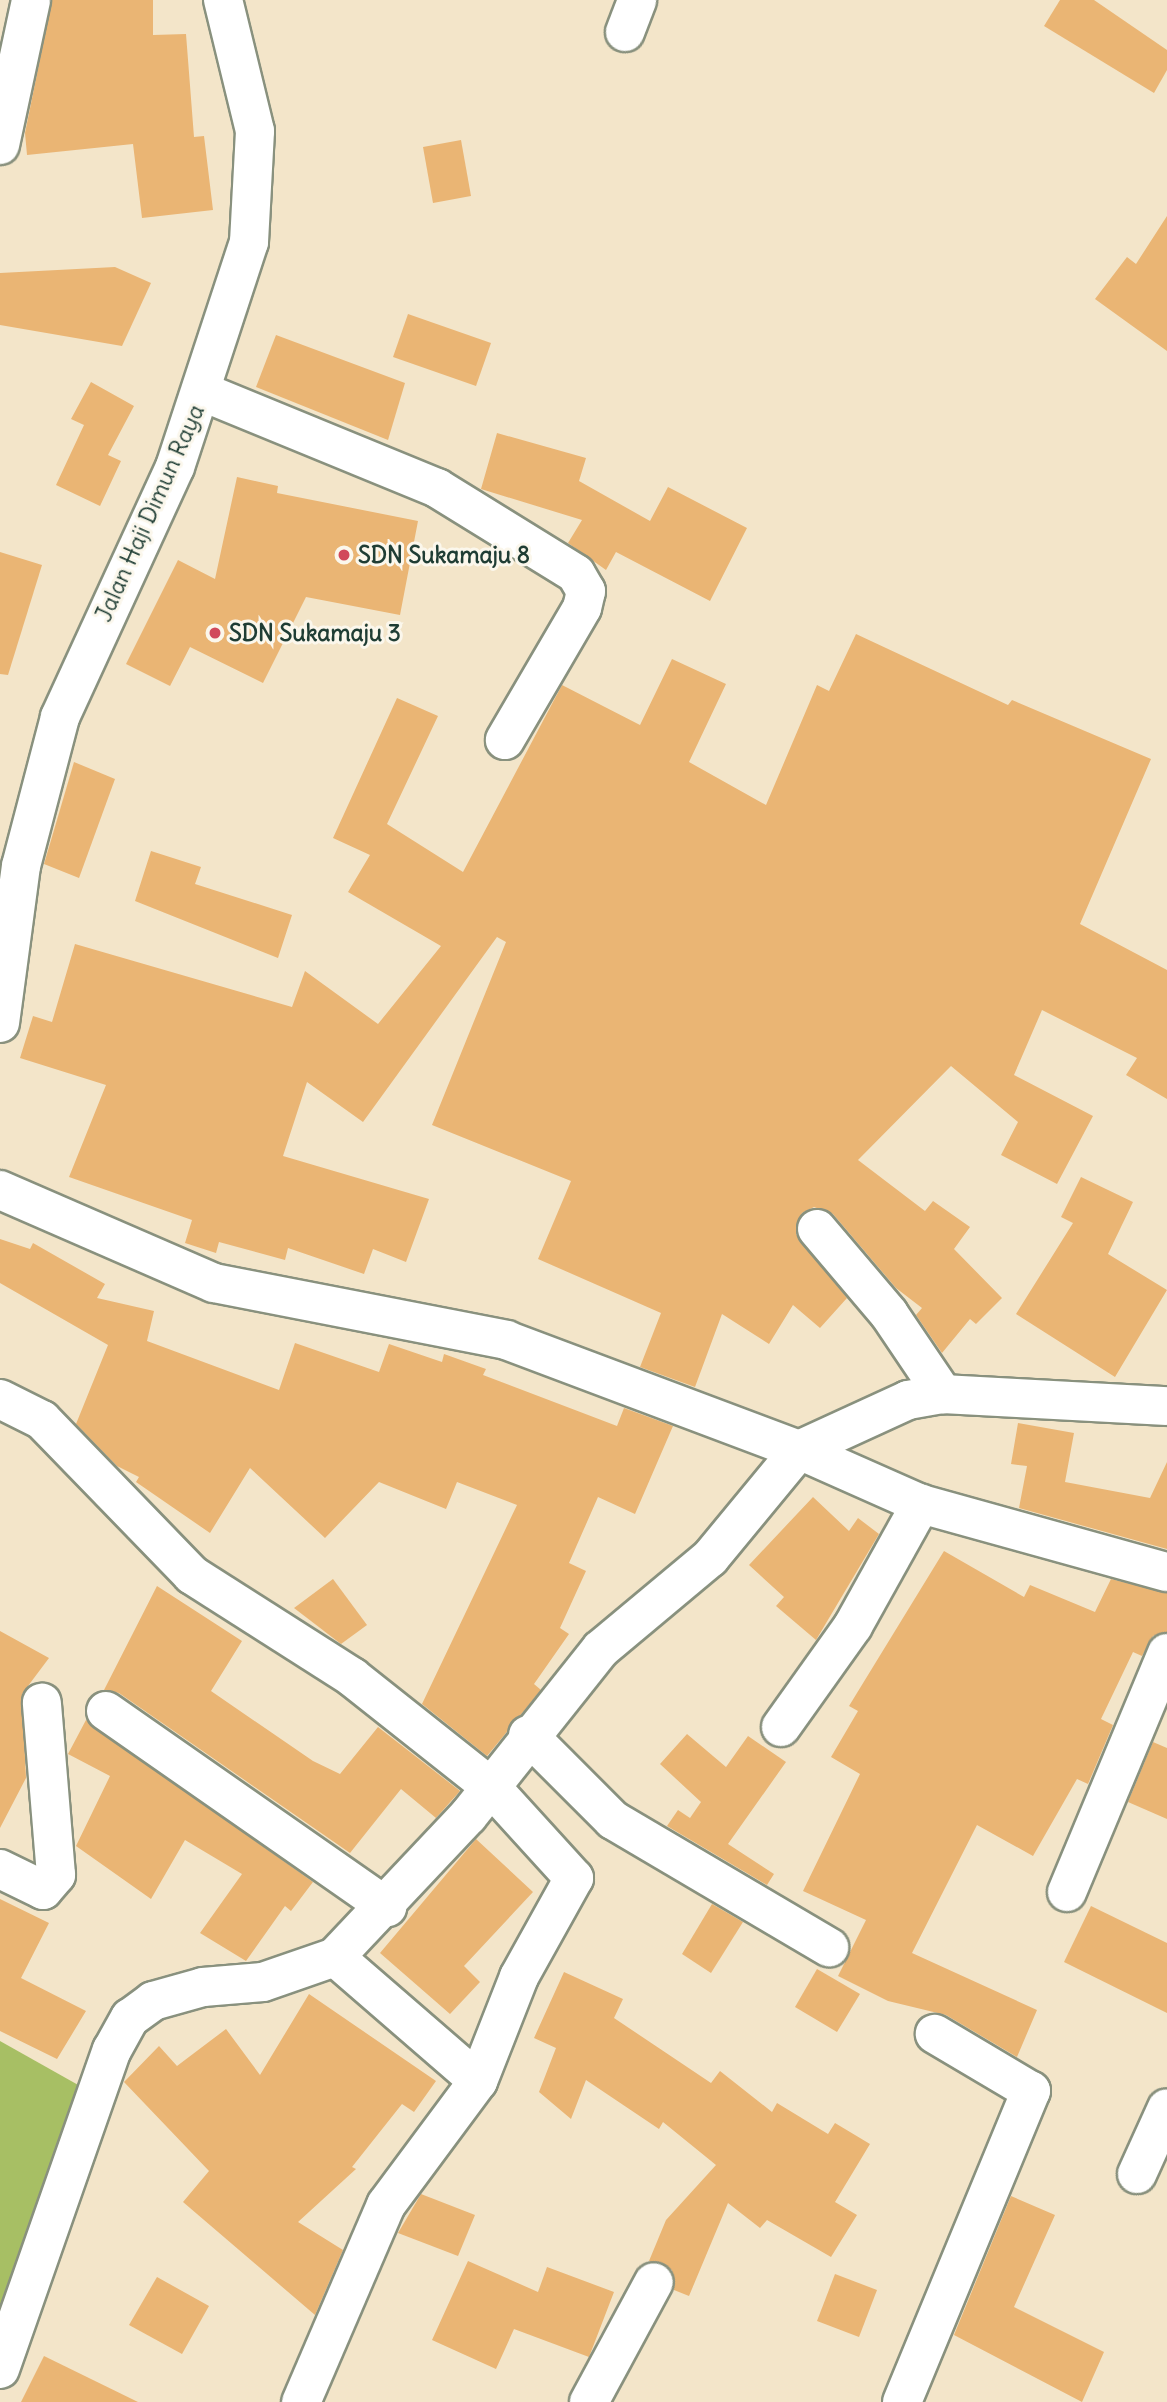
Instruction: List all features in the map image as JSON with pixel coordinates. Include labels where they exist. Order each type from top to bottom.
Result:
[{"type":"street","points":[[0,145],[31,0]]},
{"type":"street","name":"Jalan Haji Dimun Raya","points":[[0,1023],[21,866],[60,717],[150,527],[203,392],[249,242],[256,181],[244,68],[223,0]]},
{"type":"street","points":[[203,392],[437,488],[576,575],[586,591],[582,608],[505,740]]},
{"type":"street","points":[[0,1190],[214,1283],[506,1340],[799,1450],[921,1504],[1167,1572]]},
{"type":"street","points":[[817,1229],[889,1314],[943,1394]]},
{"type":"street","points":[[0,2369],[112,2050],[131,2018],[153,2001],[204,1987],[263,1982],[335,1957],[387,1907],[492,1788],[528,1735],[601,1649],[710,1558],[799,1450],[908,1401],[943,1394],[1167,1406]]},
{"type":"street","points":[[0,1399],[42,1420],[192,1575],[352,1677],[492,1788],[574,1878],[519,1977],[478,2081],[386,2205],[301,2402]]},
{"type":"street","points":[[781,1727],[853,1626],[921,1504]]},
{"type":"street","points":[[1067,1892],[1167,1653]]},
{"type":"street","points":[[0,1869],[43,1890],[56,1875],[42,1703]]},
{"type":"street","points":[[106,1711],[387,1907]]},
{"type":"street","points":[[528,1735],[613,1820],[830,1947]]},
{"type":"street","points":[[335,1957],[478,2081]]},
{"type":"street","points":[[902,2402],[1031,2091],[1021,2079],[935,2034]]},
{"type":"street","points":[[1137,2174],[1167,2108]]},
{"type":"street","points":[[589,2402],[654,2282]]},
{"type":"green space","points":[[0,2041],[80,2086],[0,2361]]},
{"type":"building","points":[[52,0],[153,0],[153,35],[186,34],[194,137],[204,136],[213,210],[142,218],[133,144],[27,155],[25,133]]},
{"type":"building","points":[[1060,0],[1094,0],[1167,50],[1167,70],[1154,93],[1044,26]]},
{"type":"building","points":[[461,140],[471,196],[433,203],[423,147]]},
{"type":"building","points":[[1167,216],[1167,351],[1095,299],[1127,257],[1136,264]]},
{"type":"building","points":[[115,267],[151,283],[122,346],[0,325],[0,273]]},
{"type":"building","points":[[408,314],[491,343],[476,386],[393,357]]},
{"type":"building","points":[[276,335],[405,383],[388,440],[256,387]]},
{"type":"building","points":[[91,382],[134,406],[108,455],[121,461],[100,506],[56,485],[84,425],[71,419]]},
{"type":"building","points":[[497,433],[586,458],[579,481],[650,521],[668,487],[747,528],[710,601],[616,552],[606,570],[568,543],[582,520],[481,489]]},
{"type":"building","points":[[237,477],[278,486],[277,493],[418,521],[400,615],[306,597],[263,683],[190,647],[170,686],[126,664],[178,560],[215,579]]},
{"type":"building","points":[[0,552],[42,565],[8,675],[0,674]]},
{"type":"building","points":[[856,634],[1008,705],[1012,700],[1151,759],[1080,924],[1167,970],[1167,1099],[1126,1075],[1137,1058],[1042,1010],[1014,1075],[1093,1116],[1057,1184],[1001,1155],[1018,1122],[951,1066],[858,1160],[925,1211],[933,1201],[970,1227],[954,1249],[1002,1298],[976,1324],[970,1319],[942,1353],[916,1315],[922,1308],[896,1288],[833,1214],[814,1207],[802,1213],[796,1234],[847,1298],[820,1328],[793,1305],[769,1344],[722,1314],[695,1387],[640,1367],[661,1313],[538,1259],[571,1181],[432,1125],[506,942],[497,937],[363,1122],[307,1082],[283,1156],[429,1199],[406,1262],[373,1249],[364,1274],[288,1248],[285,1260],[219,1242],[216,1253],[185,1243],[192,1220],[69,1177],[106,1085],[20,1058],[33,1016],[52,1022],[75,944],[292,1007],[305,971],[378,1024],[441,946],[348,892],[370,855],[333,838],[397,698],[438,716],[387,824],[463,872],[562,685],[640,725],[672,659],[726,684],[689,762],[766,805],[817,685],[829,691]]},
{"type":"building","points":[[74,762],[115,779],[79,878],[44,864]]},
{"type":"building","points":[[151,851],[201,867],[195,884],[292,915],[278,958],[135,901]]},
{"type":"building","points":[[1081,1177],[1133,1202],[1108,1254],[1167,1290],[1115,1377],[1016,1314],[1073,1223],[1061,1217]]},
{"type":"building","points":[[0,1239],[30,1249],[33,1243],[105,1284],[97,1298],[154,1311],[147,1341],[279,1390],[295,1343],[379,1372],[389,1344],[442,1362],[444,1354],[486,1369],[483,1375],[617,1426],[624,1408],[673,1426],[635,1514],[598,1497],[569,1563],[586,1571],[560,1628],[569,1634],[534,1684],[541,1690],[487,1756],[422,1704],[517,1505],[457,1482],[446,1509],[379,1482],[325,1538],[250,1468],[210,1533],[136,1482],[139,1477],[117,1466],[76,1424],[108,1345],[0,1283]]},
{"type":"building","points":[[1018,1423],[1074,1433],[1065,1482],[1150,1498],[1167,1462],[1167,1549],[1019,1508],[1027,1466],[1011,1464]]},
{"type":"building","points":[[813,1497],[849,1531],[858,1518],[879,1534],[816,1640],[776,1606],[784,1597],[749,1565]]},
{"type":"building","points":[[944,1551],[1024,1597],[1030,1585],[1095,1612],[1111,1579],[1167,1593],[1167,1632],[1153,1636],[1142,1656],[1133,1652],[1101,1719],[1113,1725],[1088,1784],[1077,1779],[1033,1856],[977,1825],[912,1953],[1037,2010],[1017,2057],[946,2015],[888,2001],[838,1976],[866,1920],[803,1891],[860,1774],[831,1757],[858,1711],[849,1706]]},
{"type":"building","points":[[333,1579],[367,1625],[341,1644],[294,1608]]},
{"type":"building","points":[[157,1586],[242,1641],[211,1691],[313,1761],[340,1774],[378,1727],[460,1791],[436,1818],[401,1789],[350,1853],[119,1693],[104,1690]]},
{"type":"building","points":[[0,1631],[49,1658],[22,1694],[26,1778],[0,1828]]},
{"type":"building","points":[[86,1720],[313,1882],[291,1911],[285,1906],[246,1961],[200,1933],[242,1874],[185,1840],[151,1899],[76,1846],[110,1776],[68,1754]]},
{"type":"building","points":[[687,1734],[726,1767],[748,1736],[786,1762],[728,1844],[774,1874],[767,1885],[667,1826],[678,1810],[690,1818],[701,1802],[660,1764]]},
{"type":"building","points":[[1153,1742],[1167,1748],[1167,1819],[1128,1802]]},
{"type":"building","points":[[476,1839],[533,1892],[464,1966],[480,1982],[450,2014],[380,1953]]},
{"type":"building","points":[[0,1899],[49,1923],[21,1978],[86,2011],[57,2059],[0,2031]]},
{"type":"building","points":[[712,1904],[743,1922],[711,1973],[682,1954]]},
{"type":"building","points":[[1091,1906],[1167,1943],[1167,2013],[1064,1962]]},
{"type":"building","points":[[817,1969],[860,1994],[837,2032],[795,2007]]},
{"type":"building","points":[[564,1972],[623,1999],[614,2018],[711,2083],[720,2071],[772,2112],[777,2103],[828,2134],[835,2123],[870,2144],[835,2202],[857,2215],[831,2257],[767,2220],[760,2228],[728,2203],[689,2296],[674,2290],[672,2270],[649,2261],[666,2220],[716,2165],[663,2122],[659,2129],[586,2080],[571,2119],[539,2092],[556,2048],[534,2038]]},
{"type":"building","points":[[309,1994],[436,2081],[414,2112],[402,2104],[352,2167],[356,2169],[298,2222],[343,2250],[315,2315],[183,2202],[209,2171],[124,2082],[159,2046],[177,2066],[226,2029],[260,2075]]},
{"type":"building","points":[[421,2194],[475,2215],[458,2256],[398,2233]]},
{"type":"building","points":[[1011,2196],[1055,2215],[1014,2307],[1104,2352],[1082,2402],[954,2335]]},
{"type":"building","points":[[468,2261],[538,2292],[547,2267],[614,2292],[589,2357],[514,2329],[496,2369],[432,2340]]},
{"type":"building","points":[[835,2274],[877,2290],[859,2337],[817,2321]]},
{"type":"building","points":[[157,2277],[209,2306],[182,2354],[129,2325]]},
{"type":"building","points":[[44,2356],[138,2402],[21,2402]]},
{"type":"place","name":"SDN Sukamaju 8","points":[[344,555]]},
{"type":"place","name":"SDN Sukamaju 3","points":[[215,633]]}]
